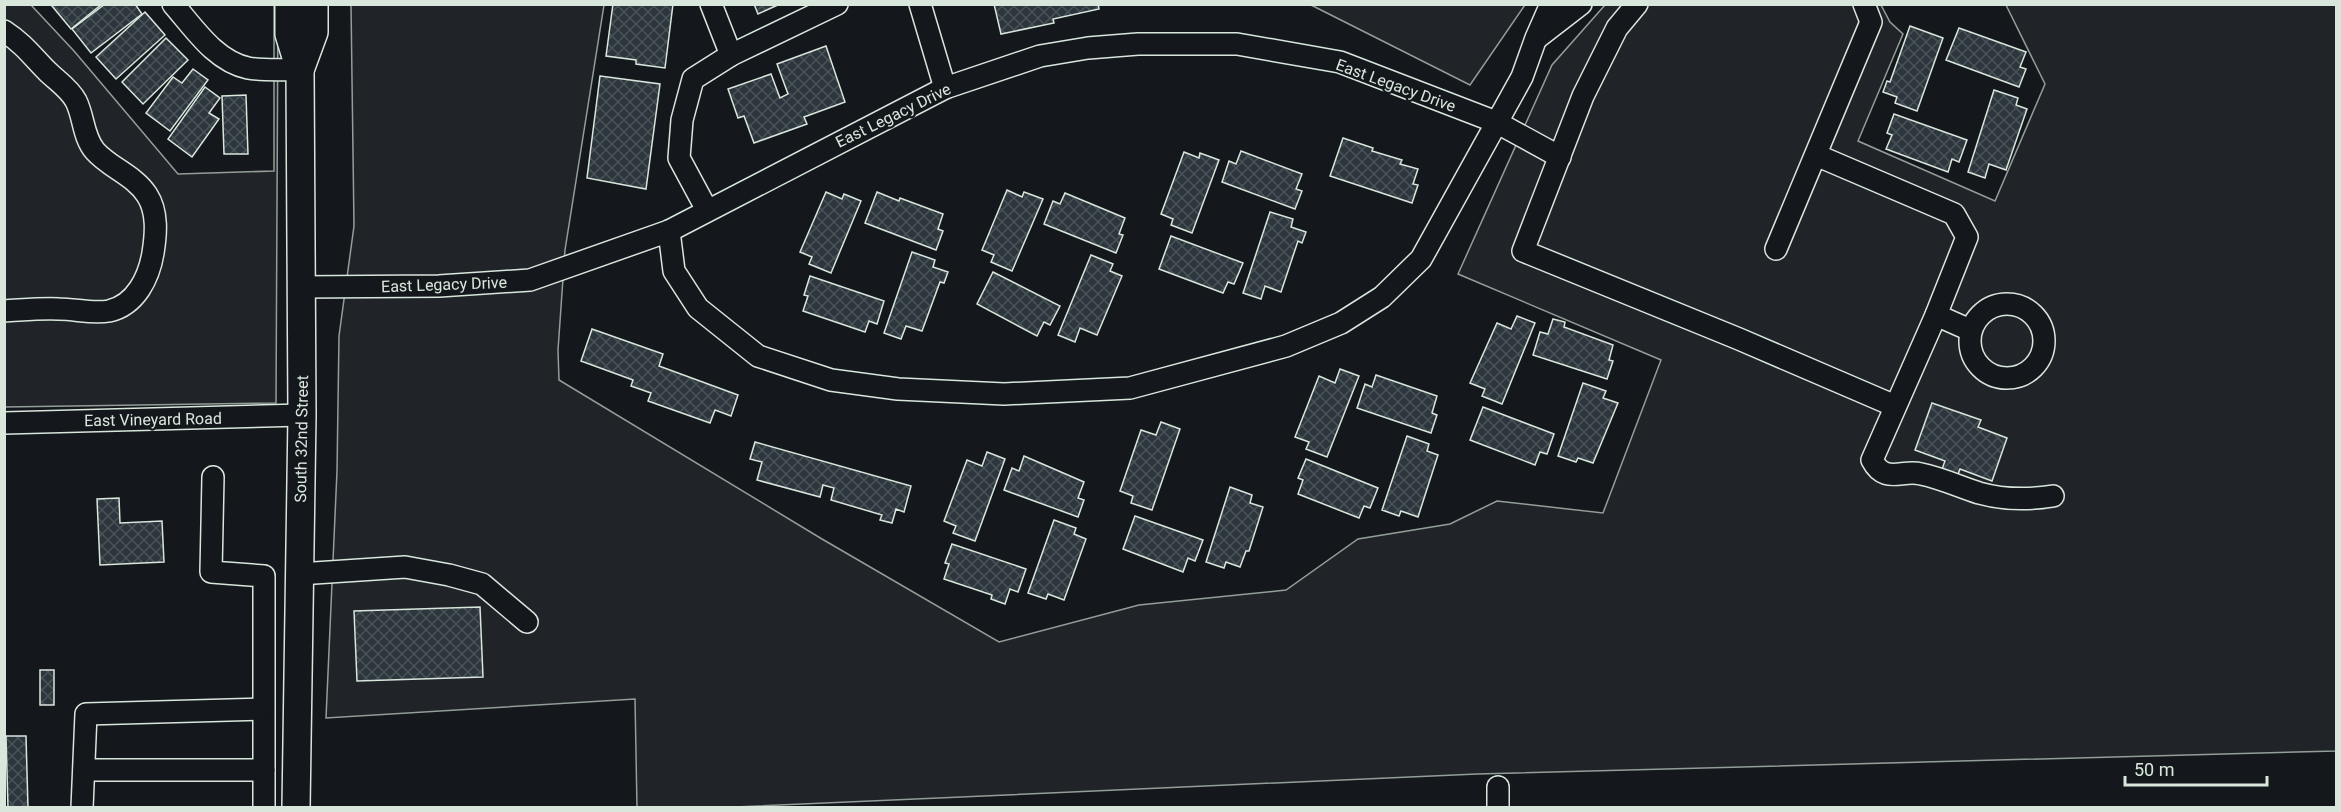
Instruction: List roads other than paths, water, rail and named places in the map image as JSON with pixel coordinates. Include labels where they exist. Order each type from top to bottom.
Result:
[{"type":"main road","name":"South 32nd Street","points":[[289,4],[289,34],[300,70],[302,415],[296,807]]},
{"type":"main road","name":"South 32nd Street","points":[[300,70],[314,32],[314,4]]},
{"type":"street","points":[[173,4],[216,52],[230,61],[248,68],[300,70]]},
{"type":"street","points":[[711,4],[731,55]]},
{"type":"street","points":[[707,210],[679,158],[682,120],[693,79],[731,55],[837,4]]},
{"type":"street","points":[[920,4],[945,88]]},
{"type":"street","points":[[669,231],[674,271],[698,308],[758,357],[831,380],[898,389],[1004,394],[1130,388],[1286,346],[1341,323],[1382,297],[1421,259],[1522,77],[1551,4]]},
{"type":"street","points":[[1536,38],[1581,4]]},
{"type":"street","points":[[1637,4],[1617,28],[1583,96],[1523,251],[1739,339],[1895,406]]},
{"type":"street","points":[[1776,249],[1871,22],[1864,4]]},
{"type":"street","points":[[4,31],[32,53],[75,99],[87,136],[95,151],[131,178],[147,195],[154,210],[156,231],[153,255],[144,282],[129,302],[110,311],[86,312],[60,309],[4,311]]},
{"type":"street","name":"East Legacy Drive","points":[[301,287],[439,286],[530,280],[669,231],[945,88],[1040,56],[1088,48],[1138,44],[1237,44],[1340,62],[1496,122],[1560,157]]},
{"type":"street","points":[[1816,155],[1954,214],[1966,237],[1936,315],[1872,460],[1886,474],[1899,476],[1917,473],[1980,493],[2007,498],[2053,496]]},
{"type":"street","points":[[1936,315],[1970,330]]},
{"type":"street","name":"East Vineyard Road","points":[[4,423],[302,415]]},
{"type":"street","points":[[213,477],[211,572],[264,576],[262,709],[264,807]]},
{"type":"street","points":[[299,574],[405,567],[449,575],[482,584],[526,622]]},
{"type":"street","points":[[82,807],[86,714],[262,709]]},
{"type":"street","points":[[84,770],[264,770]]}]
